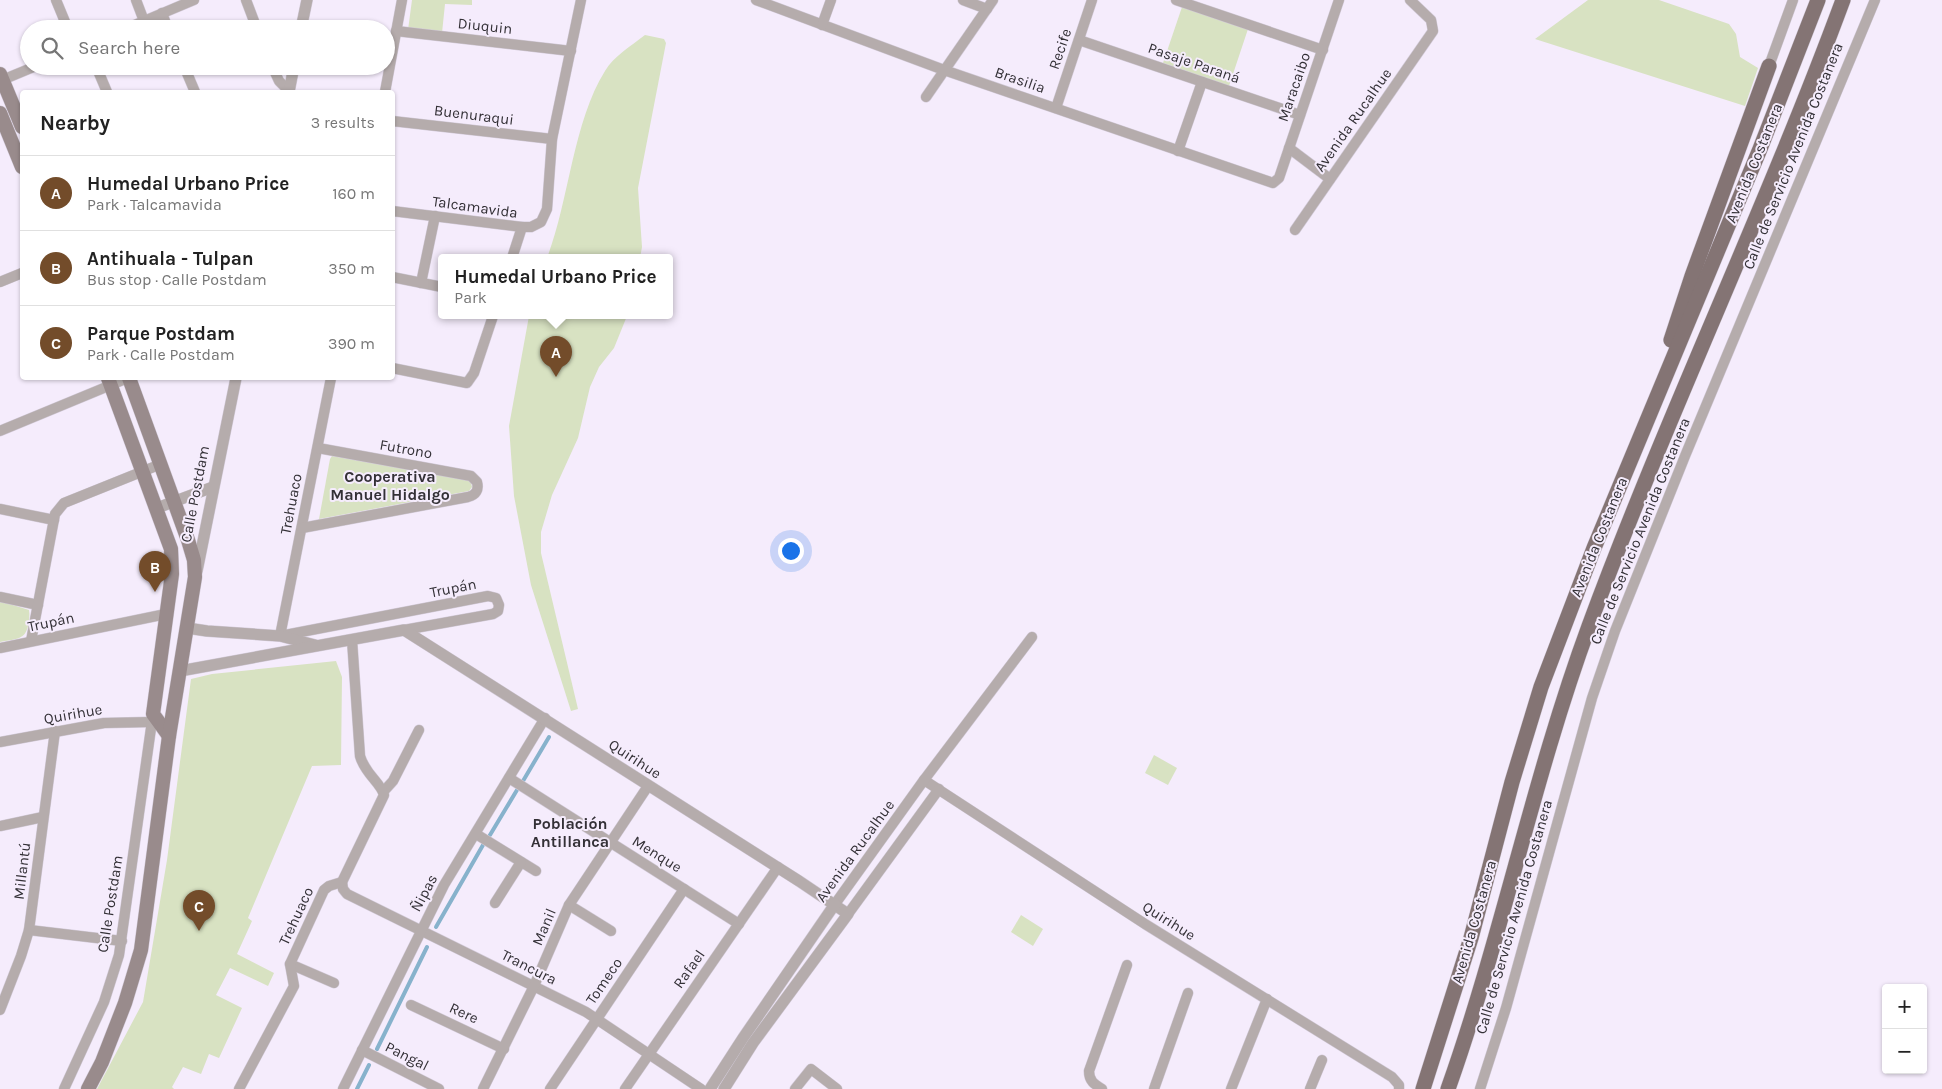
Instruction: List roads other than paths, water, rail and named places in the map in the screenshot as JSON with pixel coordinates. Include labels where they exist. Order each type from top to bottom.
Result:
[{"type":"main road","name":"Avenida Costanera","points":[[1423,1089],[1471,938],[1512,782],[1541,687],[1653,405],[1760,149],[1818,0]]},
{"type":"main road","name":"Avenida Costanera","points":[[1448,1089],[1492,951],[1546,755],[1588,627],[1793,128],[1843,0]]},
{"type":"main road","points":[[1653,405],[1692,276],[1769,66]]},
{"type":"main road","points":[[1,78],[20,122]]},
{"type":"main road","points":[[0,113],[20,162]]},
{"type":"main road","points":[[129,380],[175,501],[192,553],[195,577]]},
{"type":"main road","name":"Calle Postdam","points":[[110,381],[144,471],[172,556],[152,718]]},
{"type":"main road","name":"Calle Postdam","points":[[88,1089],[106,1052],[139,959],[169,736],[195,577]]},
{"type":"main road","points":[[162,641],[169,657],[180,671]]},
{"type":"main road","points":[[152,718],[169,736]]},
{"type":"street","points":[[56,0],[64,20]]},
{"type":"street","points":[[136,0],[144,20]]},
{"type":"street","points":[[147,20],[194,0]]},
{"type":"street","points":[[246,0],[254,20]]},
{"type":"street","points":[[303,20],[307,0]]},
{"type":"street","points":[[395,37],[402,0]]},
{"type":"street","points":[[522,227],[537,225],[545,215],[552,139],[580,0]]},
{"type":"street","name":"Brasilia","points":[[756,0],[944,70],[1270,183],[1276,182]]},
{"type":"street","points":[[822,25],[831,0]]},
{"type":"street","points":[[926,97],[990,4],[963,0]]},
{"type":"street","name":"Recife","points":[[1056,108],[1092,0]]},
{"type":"street","points":[[1176,0],[1203,4],[1323,50]]},
{"type":"street","name":"Maracaibo","points":[[1276,182],[1339,0]]},
{"type":"street","name":"Avenida Rucalhue","points":[[1295,230],[1433,30],[1431,20],[1410,0]]},
{"type":"street","points":[[1769,66],[1793,0]]},
{"type":"street","name":"Calle de Servicio Avenida Costanera","points":[[1480,1089],[1506,1008],[1589,707],[1615,631],[1685,456],[1875,0]]},
{"type":"street","points":[[162,14],[164,20]]},
{"type":"street","name":"Diuquin","points":[[396,31],[571,51]]},
{"type":"street","name":"Pasaje Paraná","points":[[1079,40],[1300,115]]},
{"type":"street","points":[[1,78],[20,71]]},
{"type":"street","points":[[100,75],[106,90]]},
{"type":"street","points":[[188,75],[194,90]]},
{"type":"street","points":[[276,75],[279,81],[288,90]]},
{"type":"street","points":[[290,90],[293,75]]},
{"type":"street","points":[[385,90],[388,75]]},
{"type":"street","points":[[1178,151],[1202,82]]},
{"type":"street","name":"Buenuraqui","points":[[395,121],[552,139]]},
{"type":"street","points":[[1289,148],[1330,180]]},
{"type":"street","name":"Talcamavida","points":[[395,211],[522,227],[513,254]]},
{"type":"street","points":[[421,283],[435,216]]},
{"type":"street","points":[[0,282],[20,274]]},
{"type":"street","points":[[395,278],[438,286]]},
{"type":"street","points":[[395,369],[468,383],[474,373],[492,319]]},
{"type":"street","name":"Calle Postdam","points":[[195,577],[236,380]]},
{"type":"street","name":"Trehuaco","points":[[280,636],[331,380]]},
{"type":"street","points":[[0,431],[110,381]]},
{"type":"street","name":"Futrono","points":[[302,528],[468,497],[478,489],[478,482],[471,476],[318,448]]},
{"type":"street","points":[[31,642],[54,520],[58,509],[64,503],[161,464]]},
{"type":"street","points":[[157,508],[213,487]]},
{"type":"street","points":[[0,509],[54,520]]},
{"type":"street","name":"Trupán","points":[[180,671],[492,614],[498,611],[498,601],[496,598],[488,596],[280,636]]},
{"type":"street","points":[[0,597],[38,605]]},
{"type":"street","name":"Trupán","points":[[0,648],[166,614]]},
{"type":"street","name":"Trupán","points":[[187,628],[280,636],[319,646]]},
{"type":"street","name":"Quirihue","points":[[404,630],[778,867],[848,914]]},
{"type":"street","name":"Avenida Rucalhue","points":[[710,1089],[742,1038],[835,904],[924,780],[1032,637]]},
{"type":"street","points":[[342,882],[383,798],[383,792],[363,767],[360,756],[352,640]]},
{"type":"street","name":"Calle Postdam","points":[[64,1089],[111,986],[122,941],[152,718]]},
{"type":"street","name":"Quirihue","points":[[0,742],[104,723],[152,718]]},
{"type":"street","name":"Ñipas","points":[[343,1089],[444,885],[545,718]]},
{"type":"street","points":[[383,792],[391,785],[419,730]]},
{"type":"street","name":"Millantú","points":[[0,1010],[17,969],[29,930],[55,731]]},
{"type":"street","name":"Menque","points":[[509,778],[739,924]]},
{"type":"street","name":"Quirihue","points":[[924,780],[1145,924],[1392,1077],[1399,1087]]},
{"type":"street","name":"Manil","points":[[483,1089],[534,986],[569,905],[648,786]]},
{"type":"street","points":[[724,1089],[753,1043],[939,790]]},
{"type":"street","points":[[0,826],[43,818]]},
{"type":"street","points":[[476,834],[536,871]]},
{"type":"street","points":[[495,903],[521,862]]},
{"type":"street","name":"Rafael","points":[[625,1089],[778,867]]},
{"type":"street","name":"Trehuaco","points":[[239,1089],[294,986],[290,964],[324,890],[328,886],[342,882]]},
{"type":"street","name":"Trancura","points":[[342,882],[343,889],[347,894],[597,1019],[701,1089]]},
{"type":"street","name":"Tomeco","points":[[550,1089],[684,889]]},
{"type":"street","points":[[569,905],[611,931]]},
{"type":"street","points":[[29,930],[122,941]]},
{"type":"street","points":[[290,964],[334,983]]},
{"type":"street","points":[[1102,1089],[1092,1083],[1089,1078],[1089,1071],[1127,965]]},
{"type":"street","points":[[1154,1089],[1188,993]]},
{"type":"street","points":[[1231,1089],[1267,999]]},
{"type":"street","name":"Rere","points":[[412,1005],[504,1049]]},
{"type":"street","name":"Pangal","points":[[362,1050],[439,1089]]},
{"type":"street","points":[[1310,1089],[1322,1060]]},
{"type":"street","points":[[795,1089],[811,1069],[837,1089]]},
{"type":"waterway","points":[[523,781],[549,737]]},
{"type":"waterway","points":[[490,835],[517,790]]},
{"type":"waterway","points":[[436,927],[483,845]]},
{"type":"waterway","points":[[377,1049],[427,947]]},
{"type":"waterway","points":[[357,1089],[369,1065]]},
{"type":"place","name":"Humedal Urbano Price","points":[[556,377]]},
{"type":"place","name":"Antihuala - Tulpan","points":[[155,592]]},
{"type":"place","name":"Parque Postdam","points":[[199,931]]},
{"type":"district","name":"Cooperativa Manuel Hidalgo","points":[[390,485]]},
{"type":"district","name":"Población Antillanca","points":[[570,832]]}]
